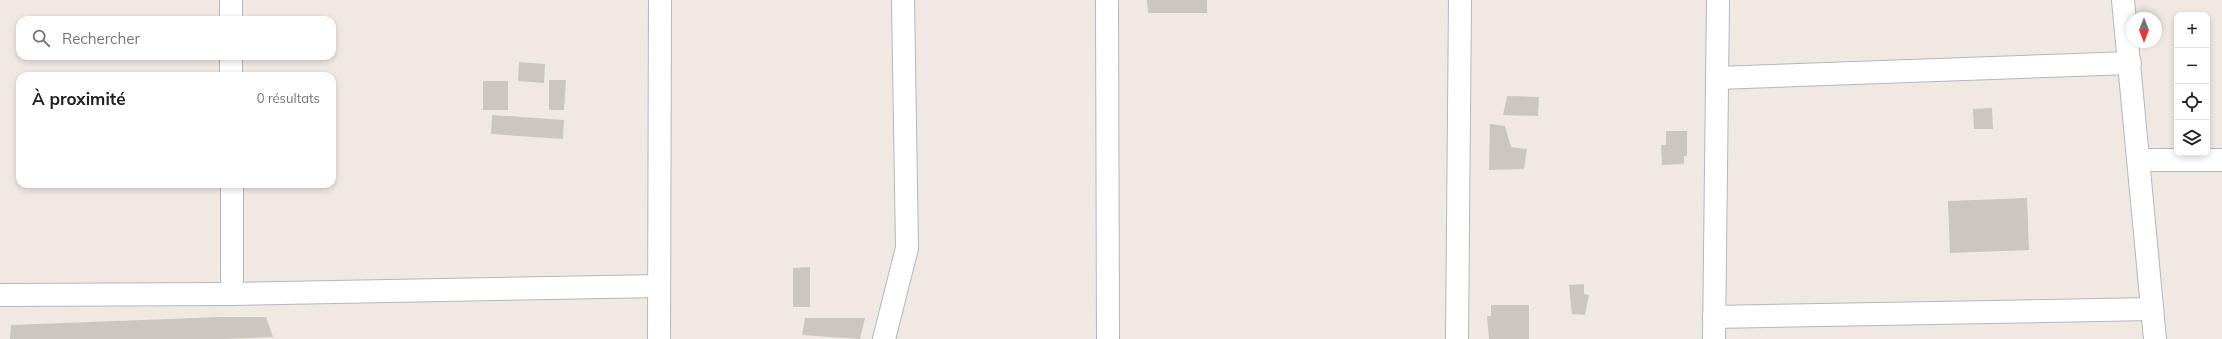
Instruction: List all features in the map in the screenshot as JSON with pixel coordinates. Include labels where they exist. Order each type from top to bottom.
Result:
[{"type":"street","points":[[231,0],[231,16]]},
{"type":"street","points":[[658,339],[660,0]]},
{"type":"street","points":[[884,339],[907,248],[903,0]]},
{"type":"street","points":[[1107,0],[1108,339]]},
{"type":"street","points":[[1457,339],[1460,0]]},
{"type":"street","points":[[1714,339],[1718,0]]},
{"type":"street","points":[[2123,0],[2155,339]]},
{"type":"street","points":[[231,60],[231,72]]},
{"type":"street","points":[[1717,78],[2130,63]]},
{"type":"street","points":[[2138,160],[2222,160]]},
{"type":"street","points":[[232,188],[232,294]]},
{"type":"street","points":[[0,295],[232,294],[659,286]]},
{"type":"street","points":[[1714,318],[2152,309]]},
{"type":"building","points":[[1147,0],[1207,0],[1207,13],[1148,13]]},
{"type":"building","points":[[519,62],[545,64],[544,83],[518,81]]},
{"type":"building","points":[[549,80],[566,80],[564,110],[549,110]]},
{"type":"building","points":[[483,81],[508,81],[508,110],[483,110]]},
{"type":"building","points":[[1507,96],[1539,97],[1538,116],[1503,115]]},
{"type":"building","points":[[1992,108],[1993,129],[1974,129],[1973,109]]},
{"type":"building","points":[[492,115],[564,120],[563,139],[491,134]]},
{"type":"building","points":[[1490,124],[1505,126],[1511,147],[1527,149],[1524,169],[1489,170]]},
{"type":"building","points":[[1666,131],[1687,131],[1687,156],[1684,156],[1684,164],[1662,165],[1661,145],[1666,145]]},
{"type":"building","points":[[2027,198],[2029,250],[1950,253],[1948,201]]},
{"type":"building","points":[[810,267],[810,307],[793,307],[793,268]]},
{"type":"building","points":[[1584,284],[1584,294],[1589,295],[1585,315],[1572,314],[1569,285]]},
{"type":"building","points":[[1491,305],[1529,305],[1529,339],[1489,339],[1487,316],[1491,316]]},
{"type":"building","points":[[221,317],[266,317],[273,337],[222,339],[10,339],[11,325]]},
{"type":"building","points":[[805,318],[865,318],[860,339],[802,335]]}]
